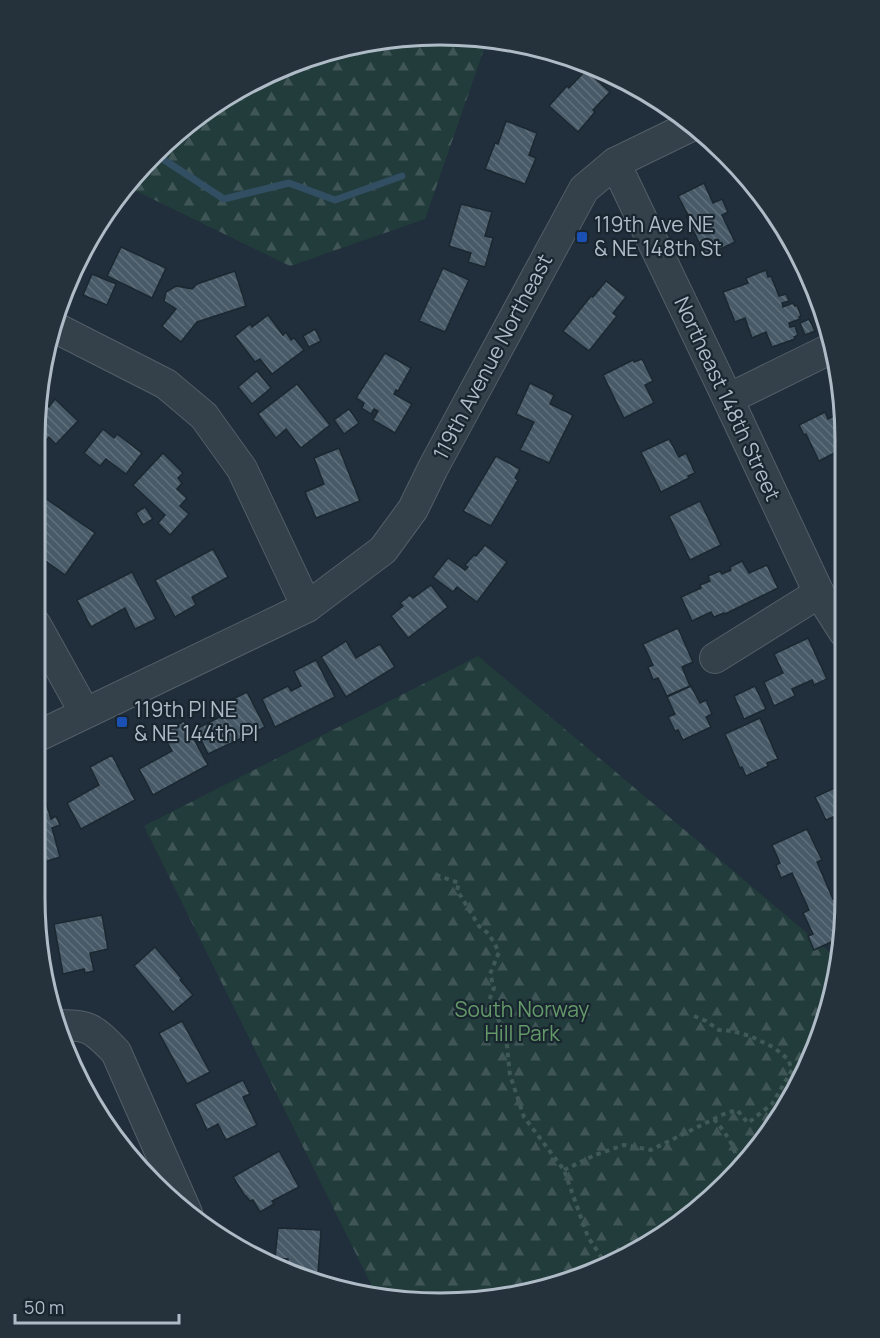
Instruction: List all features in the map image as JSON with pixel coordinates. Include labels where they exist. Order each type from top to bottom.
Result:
[{"type":"street","name":"119th Avenue Northeast","points":[[45,733],[307,607],[383,550],[413,509],[584,189],[615,163],[683,130]]},
{"type":"street","name":"Northeast 148th Street","points":[[615,163],[819,593],[835,618]]},
{"type":"street","points":[[60,330],[166,384],[204,416],[242,469],[307,607]]},
{"type":"street","points":[[728,399],[825,352]]},
{"type":"street","points":[[715,658],[819,593]]},
{"type":"street","points":[[45,641],[85,713]]},
{"type":"street","points":[[66,1024],[78,1025],[97,1032],[116,1052],[178,1193]]},
{"type":"path","points":[[436,875],[459,883],[457,890],[479,926],[489,934],[499,952],[490,974],[494,988],[488,1003],[501,1024],[507,1046],[510,1075],[524,1117],[564,1170],[588,1237],[602,1258]]},
{"type":"path","points":[[694,1016],[719,1030],[750,1036],[773,1047],[788,1059],[795,1072]]},
{"type":"path","points":[[564,1170],[595,1155],[624,1145],[651,1150],[737,1110],[748,1123],[772,1104],[792,1070]]},
{"type":"path","points":[[714,1119],[728,1137],[737,1158]]},
{"type":"green space","points":[[440,45],[484,49],[425,219],[290,266],[135,190],[161,161],[200,127],[243,98],[289,75],[338,58],[388,48]]},
{"type":"green space","name":"South Norway Hill Park","points":[[478,656],[831,954],[822,1000],[794,1073],[782,1096],[753,1138],[737,1158],[700,1195],[659,1226],[615,1252],[542,1280],[492,1290],[466,1292],[414,1292],[372,1287],[144,826]]},
{"type":"building","points":[[584,72],[592,75],[610,92],[593,110],[595,112],[578,132],[549,106],[567,86],[569,88]]},
{"type":"building","points":[[506,121],[537,133],[529,155],[536,158],[525,184],[485,169],[495,143],[498,144]]},
{"type":"building","points":[[704,183],[713,203],[722,199],[728,212],[722,215],[735,242],[706,256],[678,196]]},
{"type":"building","points":[[461,204],[492,212],[485,236],[493,238],[485,267],[468,262],[471,253],[449,246]]},
{"type":"building","points":[[121,247],[166,268],[152,298],[107,276]]},
{"type":"building","points":[[443,268],[469,280],[445,332],[419,321]]},
{"type":"building","points":[[766,270],[779,296],[786,294],[789,301],[782,303],[783,307],[793,303],[797,305],[801,316],[800,319],[789,323],[790,327],[795,326],[798,335],[794,337],[795,339],[772,347],[766,332],[752,338],[745,318],[735,322],[723,292],[748,283],[746,278]]},
{"type":"building","points":[[235,271],[246,306],[197,322],[181,342],[162,326],[176,309],[164,301],[166,292],[176,286],[192,289],[197,284]]},
{"type":"building","points":[[92,274],[116,284],[107,305],[83,295]]},
{"type":"building","points":[[606,281],[626,297],[613,313],[617,316],[589,351],[563,331]]},
{"type":"building","points":[[802,282],[810,302],[800,283]]},
{"type":"building","points":[[268,315],[283,335],[286,332],[291,340],[294,338],[304,350],[272,374],[260,359],[255,362],[235,336],[250,324],[252,327]]},
{"type":"building","points":[[809,319],[815,331],[805,335],[800,323]]},
{"type":"building","points":[[315,329],[321,341],[309,347],[303,336]]},
{"type":"building","points":[[385,353],[411,368],[394,394],[412,404],[395,433],[373,420],[378,411],[374,409],[371,414],[362,408],[364,403],[356,398]]},
{"type":"building","points":[[642,359],[653,381],[645,385],[654,403],[624,418],[603,375],[633,360],[634,362]]},
{"type":"building","points":[[257,371],[271,388],[252,404],[238,387]]},
{"type":"building","points":[[530,383],[554,395],[550,404],[573,415],[549,463],[520,450],[534,422],[516,414]]},
{"type":"building","points":[[297,384],[330,425],[301,448],[286,429],[276,438],[258,414]]},
{"type":"building","points":[[55,399],[78,421],[56,444],[49,437],[45,442],[47,405],[49,407]]},
{"type":"building","points":[[349,409],[359,423],[344,434],[334,420]]},
{"type":"building","points":[[825,412],[828,419],[834,416],[835,453],[819,461],[799,425]]},
{"type":"building","points":[[103,429],[114,438],[117,434],[142,453],[126,474],[106,459],[100,466],[84,453]]},
{"type":"building","points":[[669,439],[679,457],[686,453],[695,473],[661,492],[641,452]]},
{"type":"building","points":[[339,448],[360,501],[316,518],[305,492],[324,484],[314,458]]},
{"type":"building","points":[[163,453],[183,473],[178,478],[182,483],[177,489],[187,498],[180,506],[189,514],[170,535],[158,523],[165,515],[133,485]]},
{"type":"building","points":[[496,456],[520,469],[515,478],[518,480],[491,526],[463,511]]},
{"type":"building","points":[[45,498],[95,533],[65,575],[45,561]]},
{"type":"building","points":[[700,501],[721,545],[690,560],[669,516]]},
{"type":"building","points":[[145,507],[153,519],[143,525],[136,513]]},
{"type":"building","points":[[485,545],[507,562],[477,602],[457,587],[453,592],[433,577],[448,558],[465,570],[468,567],[465,565]]},
{"type":"building","points":[[213,549],[228,577],[192,597],[196,605],[175,617],[155,580]]},
{"type":"building","points":[[742,561],[749,573],[767,565],[778,588],[725,614],[714,617],[711,612],[692,621],[681,597],[710,581],[708,576],[720,571],[722,574]]},
{"type":"building","points":[[132,572],[156,619],[135,629],[125,608],[91,627],[77,600]]},
{"type":"building","points":[[431,585],[448,607],[408,638],[391,616],[403,606],[400,603],[410,595],[413,598]]},
{"type":"building","points":[[678,628],[693,662],[682,667],[690,686],[667,696],[658,678],[653,680],[648,667],[653,665],[643,644]]},
{"type":"building","points":[[808,638],[827,679],[814,685],[812,680],[792,689],[795,696],[774,706],[764,682],[783,673],[774,654]]},
{"type":"building","points":[[346,641],[356,658],[380,644],[395,667],[346,697],[321,657]]},
{"type":"building","points":[[316,660],[335,697],[275,727],[262,699],[288,686],[291,691],[301,686],[294,671]]},
{"type":"building","points":[[691,686],[700,703],[706,700],[712,714],[706,717],[711,727],[683,740],[668,717],[675,714],[667,697]]},
{"type":"building","points":[[755,686],[766,709],[744,719],[734,696]]},
{"type":"building","points":[[247,692],[265,727],[208,754],[196,729],[232,711],[227,702]]},
{"type":"building","points":[[760,718],[778,759],[746,776],[725,734]]},
{"type":"building","points":[[184,721],[208,765],[153,795],[139,769],[172,751],[162,733]]},
{"type":"building","points":[[112,755],[135,800],[81,829],[67,803],[99,785],[90,767]]},
{"type":"building","points":[[835,788],[835,816],[826,820],[815,797]]},
{"type":"building","points":[[45,799],[51,819],[56,816],[60,825],[52,828],[60,857],[45,862]]},
{"type":"building","points":[[807,829],[822,860],[817,862],[833,899],[835,898],[833,941],[814,950],[808,936],[813,934],[803,913],[809,910],[792,873],[781,878],[776,865],[780,863],[772,845]]},
{"type":"building","points":[[102,915],[108,949],[90,953],[94,971],[85,973],[84,969],[63,974],[54,924]]},
{"type":"building","points":[[155,947],[193,995],[173,1012],[134,966]]},
{"type":"building","points":[[182,1021],[210,1072],[187,1084],[159,1033]]},
{"type":"building","points":[[243,1080],[250,1094],[243,1097],[257,1125],[226,1140],[218,1124],[207,1130],[195,1104]]},
{"type":"building","points":[[279,1151],[299,1187],[272,1201],[274,1204],[260,1212],[253,1200],[250,1201],[245,1196],[233,1177]]},
{"type":"building","points":[[278,1228],[321,1230],[318,1273],[288,1262],[288,1259],[275,1257]]},
{"type":"waterway","points":[[163,159],[224,199],[289,183],[335,200],[402,176]]},
{"type":"place","name":"119th Ave NE & NE 148th St","points":[[582,237]]},
{"type":"place","name":"119th Pl NE & NE 144th Pl","points":[[122,722]]}]
